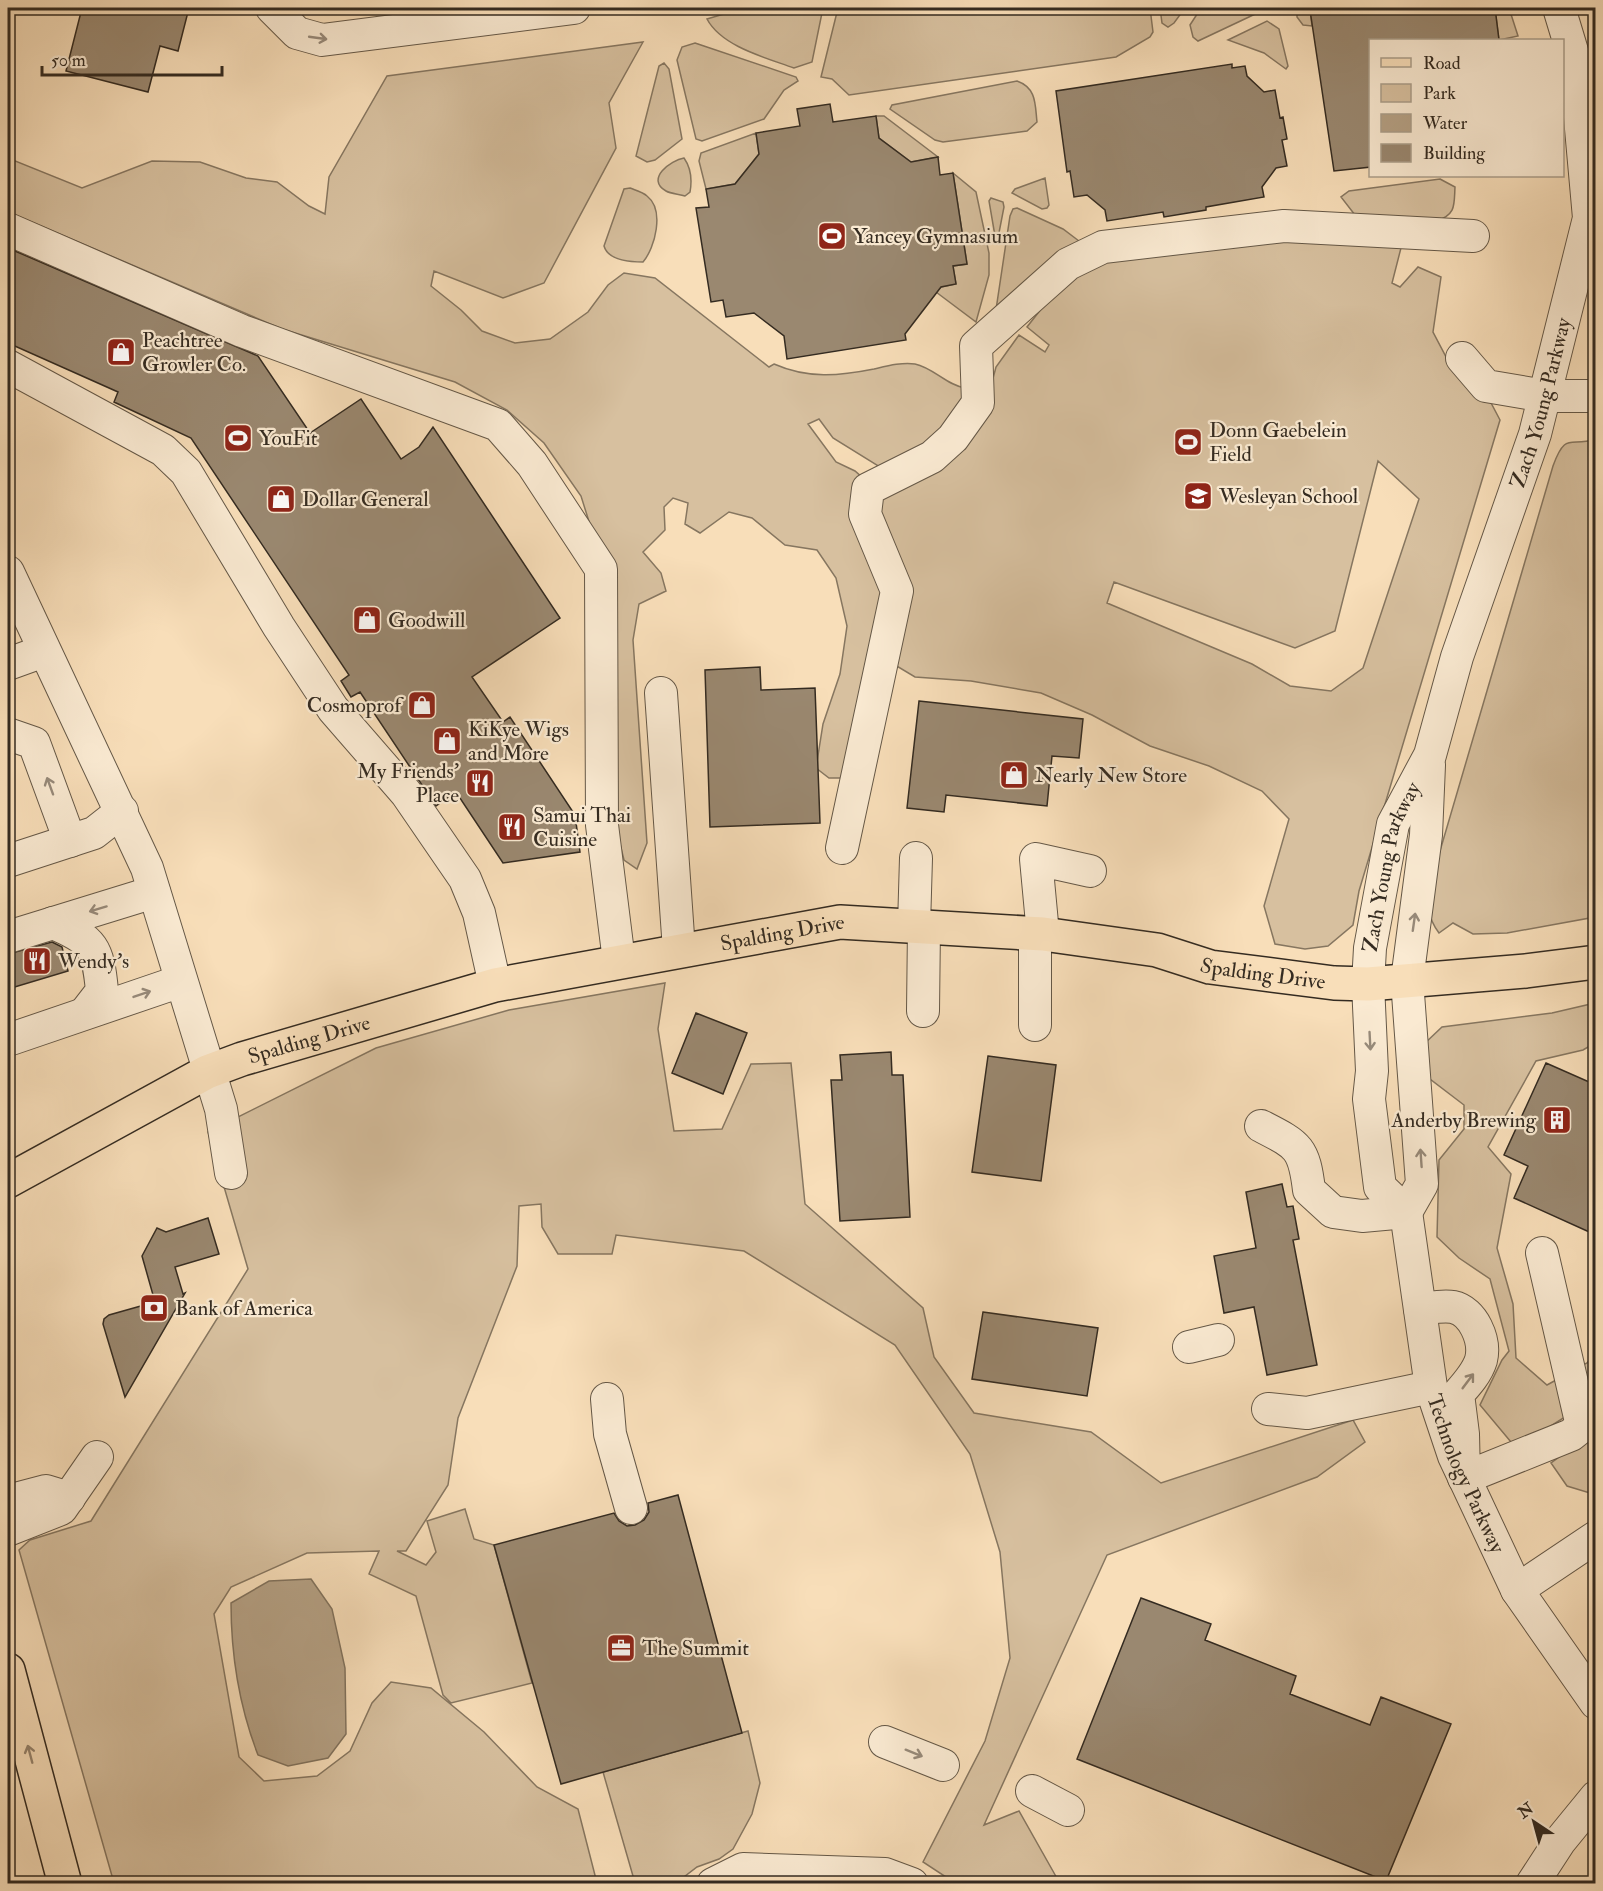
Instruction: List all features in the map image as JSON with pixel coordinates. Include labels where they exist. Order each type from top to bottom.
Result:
[{"type":"main road","name":"Spalding Drive","points":[[8,1181],[207,1072],[406,1010],[495,986],[619,961],[840,922],[1039,934],[1156,950],[1210,966],[1334,982],[1368,984],[1526,972],[1596,962]]},
{"type":"main road","points":[[8,1670],[64,1877]]},
{"type":"main road","points":[[8,1759],[64,1877]]},
{"type":"street","points":[[272,8],[297,33],[322,40],[574,8]]},
{"type":"street","name":"Zach Young Parkway","points":[[1407,980],[1426,835],[1430,755],[1457,657],[1535,434],[1589,218],[1575,61],[1558,8]]},
{"type":"street","points":[[842,848],[897,591],[865,514],[868,489],[932,457],[953,438],[978,403],[976,346],[1068,264],[1103,248],[1284,226],[1473,236]]},
{"type":"street","points":[[8,229],[242,331],[498,425],[532,464],[601,569],[602,825],[619,961]]},
{"type":"street","points":[[1462,358],[1486,386],[1545,396],[1596,396]]},
{"type":"street","points":[[8,366],[163,450],[186,472],[279,627],[333,709],[406,793],[465,879],[479,913],[495,986]]},
{"type":"street","points":[[8,573],[136,840],[154,892],[207,1072],[221,1109],[231,1173]]},
{"type":"street","points":[[8,664],[44,651]]},
{"type":"street","points":[[661,693],[679,950]]},
{"type":"street","points":[[8,734],[34,743],[70,841]]},
{"type":"street","name":"Zach Young Parkway","points":[[1368,984],[1379,888],[1393,824],[1430,755]]},
{"type":"street","points":[[8,861],[94,833],[122,811]]},
{"type":"street","points":[[916,858],[923,1011]]},
{"type":"street","points":[[1035,1025],[1039,934],[1036,859],[1090,871]]},
{"type":"street","points":[[8,937],[154,892]]},
{"type":"street","points":[[53,923],[81,934],[93,947],[99,966],[102,991],[85,1013]]},
{"type":"street","points":[[1406,1215],[1422,1184],[1407,980]]},
{"type":"street","points":[[8,1040],[181,981]]},
{"type":"street","points":[[1368,984],[1372,1071],[1369,1099],[1380,1187],[1406,1215]]},
{"type":"street","points":[[1261,1126],[1295,1143],[1306,1166],[1309,1190],[1333,1212],[1362,1216],[1406,1215]]},
{"type":"street","name":"Technology Parkway","points":[[1406,1215],[1431,1387],[1464,1478],[1517,1590],[1596,1703]]},
{"type":"street","points":[[1420,1309],[1452,1307],[1466,1312],[1479,1334],[1482,1358],[1472,1377],[1458,1395],[1463,1434],[1464,1478],[1571,1435],[1589,1420],[1542,1253]]},
{"type":"street","points":[[1268,1409],[1307,1413],[1431,1387]]},
{"type":"street","points":[[607,1399],[610,1434],[631,1508]]},
{"type":"street","points":[[8,1530],[61,1509],[97,1457]]},
{"type":"street","points":[[8,1501],[46,1491],[69,1498]]},
{"type":"street","points":[[1517,1590],[1596,1537]]},
{"type":"street","points":[[885,1742],[943,1765]]},
{"type":"street","points":[[1032,1791],[1068,1810]]},
{"type":"street","points":[[1532,1884],[1560,1841],[1596,1797]]},
{"type":"street","points":[[713,1884],[743,1869],[885,1874],[912,1884]]},
{"type":"green space","points":[[744,8],[823,8],[812,62],[794,68],[746,50],[723,37],[707,19]]},
{"type":"green space","points":[[838,8],[1150,8],[1153,32],[1150,37],[1116,57],[849,95],[832,79],[821,77]]},
{"type":"green space","points":[[1160,8],[1185,8],[1174,23],[1168,27],[1162,23]]},
{"type":"green space","points":[[1201,8],[1268,8],[1198,41],[1193,37],[1190,25]]},
{"type":"green space","points":[[1297,8],[1329,8],[1310,10],[1312,26],[1303,25],[1297,17]]},
{"type":"green space","points":[[1495,8],[1509,8],[1518,36],[1499,39]]},
{"type":"green space","points":[[1267,21],[1279,29],[1288,66],[1286,69],[1264,53],[1228,40]]},
{"type":"green space","points":[[643,42],[609,103],[616,148],[544,283],[503,298],[434,271],[431,286],[461,310],[482,331],[515,343],[550,339],[588,312],[608,285],[624,273],[655,278],[769,367],[774,364],[799,372],[824,375],[900,364],[915,364],[952,384],[965,388],[971,401],[933,442],[883,469],[833,438],[819,419],[808,424],[836,462],[855,471],[864,479],[890,589],[849,778],[829,778],[816,768],[823,724],[840,674],[847,626],[836,578],[817,550],[785,545],[752,518],[729,512],[700,533],[685,524],[688,503],[673,498],[664,507],[665,530],[643,552],[661,573],[666,591],[639,604],[633,640],[647,843],[637,869],[624,860],[611,808],[596,544],[581,496],[544,443],[507,410],[455,382],[282,329],[8,212],[8,158],[82,188],[152,161],[200,162],[246,178],[277,182],[309,206],[325,214],[329,177],[387,76]]},
{"type":"green space","points":[[695,43],[796,77],[798,81],[784,90],[764,119],[702,141],[696,139],[677,60],[682,47]]},
{"type":"green space","points":[[664,63],[669,69],[682,139],[655,160],[647,162],[636,156],[659,66]]},
{"type":"green space","points":[[1017,81],[1028,88],[1035,103],[1037,122],[1027,131],[943,142],[935,140],[890,109],[892,105]]},
{"type":"green space","points":[[876,116],[884,116],[938,157],[911,162],[879,138]]},
{"type":"green space","points":[[756,133],[759,154],[735,184],[706,189],[699,161],[701,153]]},
{"type":"green space","points":[[684,158],[690,170],[691,179],[690,192],[685,196],[666,191],[658,181],[667,166]]},
{"type":"green space","points":[[953,173],[976,192],[989,253],[989,275],[976,322],[936,292],[941,287],[956,284],[953,266],[967,264]]},
{"type":"green space","points":[[1045,178],[1049,205],[1047,208],[1042,209],[1012,193],[1015,189]]},
{"type":"green space","points":[[1440,179],[1455,187],[1451,212],[1437,221],[1355,215],[1341,197],[1349,191]]},
{"type":"green space","points":[[630,188],[647,196],[656,210],[654,239],[643,262],[626,261],[615,257],[606,251],[604,246],[624,189]]},
{"type":"green space","points":[[991,198],[1003,202],[1004,207],[998,238],[995,236],[989,201]]},
{"type":"green space","points":[[1017,208],[1063,229],[1079,241],[1079,245],[994,323],[1010,216],[1013,209]]},
{"type":"green space","points":[[1285,236],[1402,244],[1392,283],[1400,287],[1418,267],[1441,277],[1433,332],[1454,372],[1490,401],[1500,420],[1359,891],[1353,925],[1328,946],[1305,949],[1275,944],[1264,906],[1289,819],[1262,791],[1209,766],[1150,746],[1092,715],[1041,693],[971,681],[915,677],[890,662],[880,530],[882,492],[987,401],[996,367],[1019,335],[1045,352],[1049,345],[1027,327],[1064,280],[1091,263]],"holes":[[[1378,461],[1419,499],[1363,668],[1331,691],[1290,686],[1252,664],[1107,603],[1114,582],[1295,648],[1335,631]]]},
{"type":"green space","points":[[1595,439],[1595,917],[1507,933],[1473,934],[1453,923],[1439,933],[1429,910],[1430,885],[1553,466],[1566,444]]},
{"type":"green space","points":[[665,983],[658,1029],[674,1131],[722,1129],[751,1064],[791,1063],[805,1204],[923,1308],[934,1357],[974,1413],[1091,1432],[1161,1483],[1353,1420],[1365,1442],[1317,1477],[1107,1555],[984,1825],[1019,1811],[1058,1880],[1067,1883],[955,1883],[923,1862],[985,1741],[1010,1658],[1000,1552],[970,1454],[895,1345],[744,1251],[616,1235],[612,1254],[558,1254],[542,1227],[541,1204],[519,1206],[517,1266],[458,1418],[448,1485],[406,1551],[397,1551],[426,1565],[436,1552],[427,1521],[465,1509],[474,1539],[494,1545],[532,1683],[451,1703],[443,1695],[416,1596],[369,1574],[379,1551],[307,1553],[231,1587],[214,1614],[239,1757],[264,1781],[317,1776],[350,1751],[372,1703],[391,1682],[431,1688],[484,1732],[537,1787],[578,1809],[597,1883],[114,1883],[19,1550],[30,1540],[91,1521],[248,1269],[208,1132],[376,1048],[509,1010]]},
{"type":"green space","points":[[1595,1003],[1595,1043],[1583,1050],[1536,1061],[1488,1147],[1511,1174],[1497,1248],[1513,1304],[1516,1358],[1547,1385],[1587,1363],[1595,1353],[1595,1398],[1516,1448],[1480,1405],[1502,1360],[1509,1351],[1490,1279],[1459,1258],[1437,1237],[1439,1160],[1464,1129],[1464,1105],[1430,1079],[1423,1045],[1442,1027],[1552,1013]]},
{"type":"green space","points":[[1595,1431],[1595,1492],[1593,1494],[1567,1486],[1551,1463]]},
{"type":"green space","points":[[748,1731],[760,1783],[752,1814],[733,1849],[719,1859],[697,1867],[676,1883],[635,1883],[603,1772]]},
{"type":"water","points":[[311,1579],[332,1609],[345,1668],[346,1734],[328,1758],[288,1766],[258,1755],[251,1737],[237,1680],[231,1603],[269,1581]]},
{"type":"building","points":[[82,8],[189,8],[178,51],[160,46],[148,92],[66,71]]},
{"type":"building","points":[[1495,8],[1499,39],[1369,39],[1369,167],[1334,171],[1310,10]]},
{"type":"building","points":[[1232,64],[1232,68],[1245,66],[1247,76],[1264,92],[1275,90],[1280,118],[1283,117],[1287,139],[1282,140],[1287,166],[1276,168],[1262,187],[1264,197],[1164,217],[1163,212],[1107,221],[1105,210],[1087,195],[1074,197],[1070,171],[1067,172],[1056,91]]},
{"type":"building","name":"Yancey Gymnasium","points":[[830,104],[833,122],[876,116],[879,138],[911,162],[938,157],[940,175],[953,173],[967,264],[953,266],[956,284],[941,287],[905,334],[906,340],[787,359],[784,336],[754,313],[726,317],[723,300],[711,302],[696,208],[709,207],[706,189],[735,184],[759,154],[756,133],[800,126],[797,109]]},
{"type":"building","points":[[8,248],[258,356],[310,433],[361,399],[401,459],[419,447],[433,427],[560,618],[472,677],[503,722],[510,717],[575,815],[580,852],[503,863],[456,792],[436,806],[360,692],[351,697],[341,681],[349,675],[191,438],[114,402],[118,392],[8,343]]},
{"type":"building","points":[[760,667],[761,690],[815,688],[820,823],[710,827],[705,670]]},
{"type":"building","points":[[919,701],[1083,719],[1079,758],[1052,756],[1047,806],[946,795],[944,812],[907,808]]},
{"type":"building","name":"Wendy's","points":[[52,942],[62,947],[68,971],[8,989],[8,954]]},
{"type":"building","points":[[696,1013],[747,1033],[723,1094],[672,1073]]},
{"type":"building","points":[[891,1052],[892,1075],[903,1075],[910,1217],[840,1221],[831,1080],[842,1080],[840,1055]]},
{"type":"building","points":[[988,1056],[1056,1065],[1041,1181],[972,1172]]},
{"type":"building","name":"Anderby Brewing","points":[[1546,1063],[1596,1085],[1596,1235],[1514,1198],[1528,1166],[1504,1155]]},
{"type":"building","points":[[1282,1184],[1287,1207],[1293,1206],[1299,1239],[1293,1240],[1317,1365],[1267,1375],[1254,1307],[1224,1313],[1214,1256],[1256,1248],[1246,1192]]},
{"type":"building","name":"Bank of America","points":[[208,1218],[219,1254],[175,1267],[183,1294],[185,1293],[125,1397],[103,1324],[104,1319],[109,1315],[155,1302],[142,1256],[157,1228],[166,1232]]},
{"type":"building","points":[[983,1312],[1098,1328],[1087,1396],[972,1379]]},
{"type":"building","name":"The Summit","points":[[678,1495],[742,1733],[561,1784],[494,1545],[614,1513],[619,1521],[627,1526],[635,1525],[644,1520],[649,1512],[648,1503]]},
{"type":"building","points":[[1141,1598],[1211,1624],[1205,1640],[1296,1676],[1290,1694],[1370,1725],[1381,1697],[1451,1724],[1386,1881],[1077,1759]]},
{"type":"place","name":"Yancey Gymnasium","points":[[832,236]]},
{"type":"place","name":"Peachtree Growler Co.","points":[[121,352]]},
{"type":"place","name":"YouFit","points":[[238,438]]},
{"type":"place","name":"Donn Gaebelein Field","points":[[1188,442]]},
{"type":"place","name":"Wesleyan School","points":[[1198,496]]},
{"type":"place","name":"Dollar General","points":[[281,499]]},
{"type":"place","name":"Goodwill","points":[[367,620]]},
{"type":"place","name":"Cosmoprof","points":[[422,705]]},
{"type":"place","name":"KiKye Wigs and More","points":[[447,741]]},
{"type":"place","name":"Nearly New Store","points":[[1014,775]]},
{"type":"place","name":"My Friends' Place","points":[[480,783]]},
{"type":"place","name":"Samui Thai Cuisine","points":[[512,827]]},
{"type":"place","name":"Wendy's","points":[[37,961]]},
{"type":"place","name":"Anderby Brewing","points":[[1557,1120]]},
{"type":"place","name":"Bank of America","points":[[154,1308]]},
{"type":"place","name":"The Summit","points":[[621,1648]]}]
